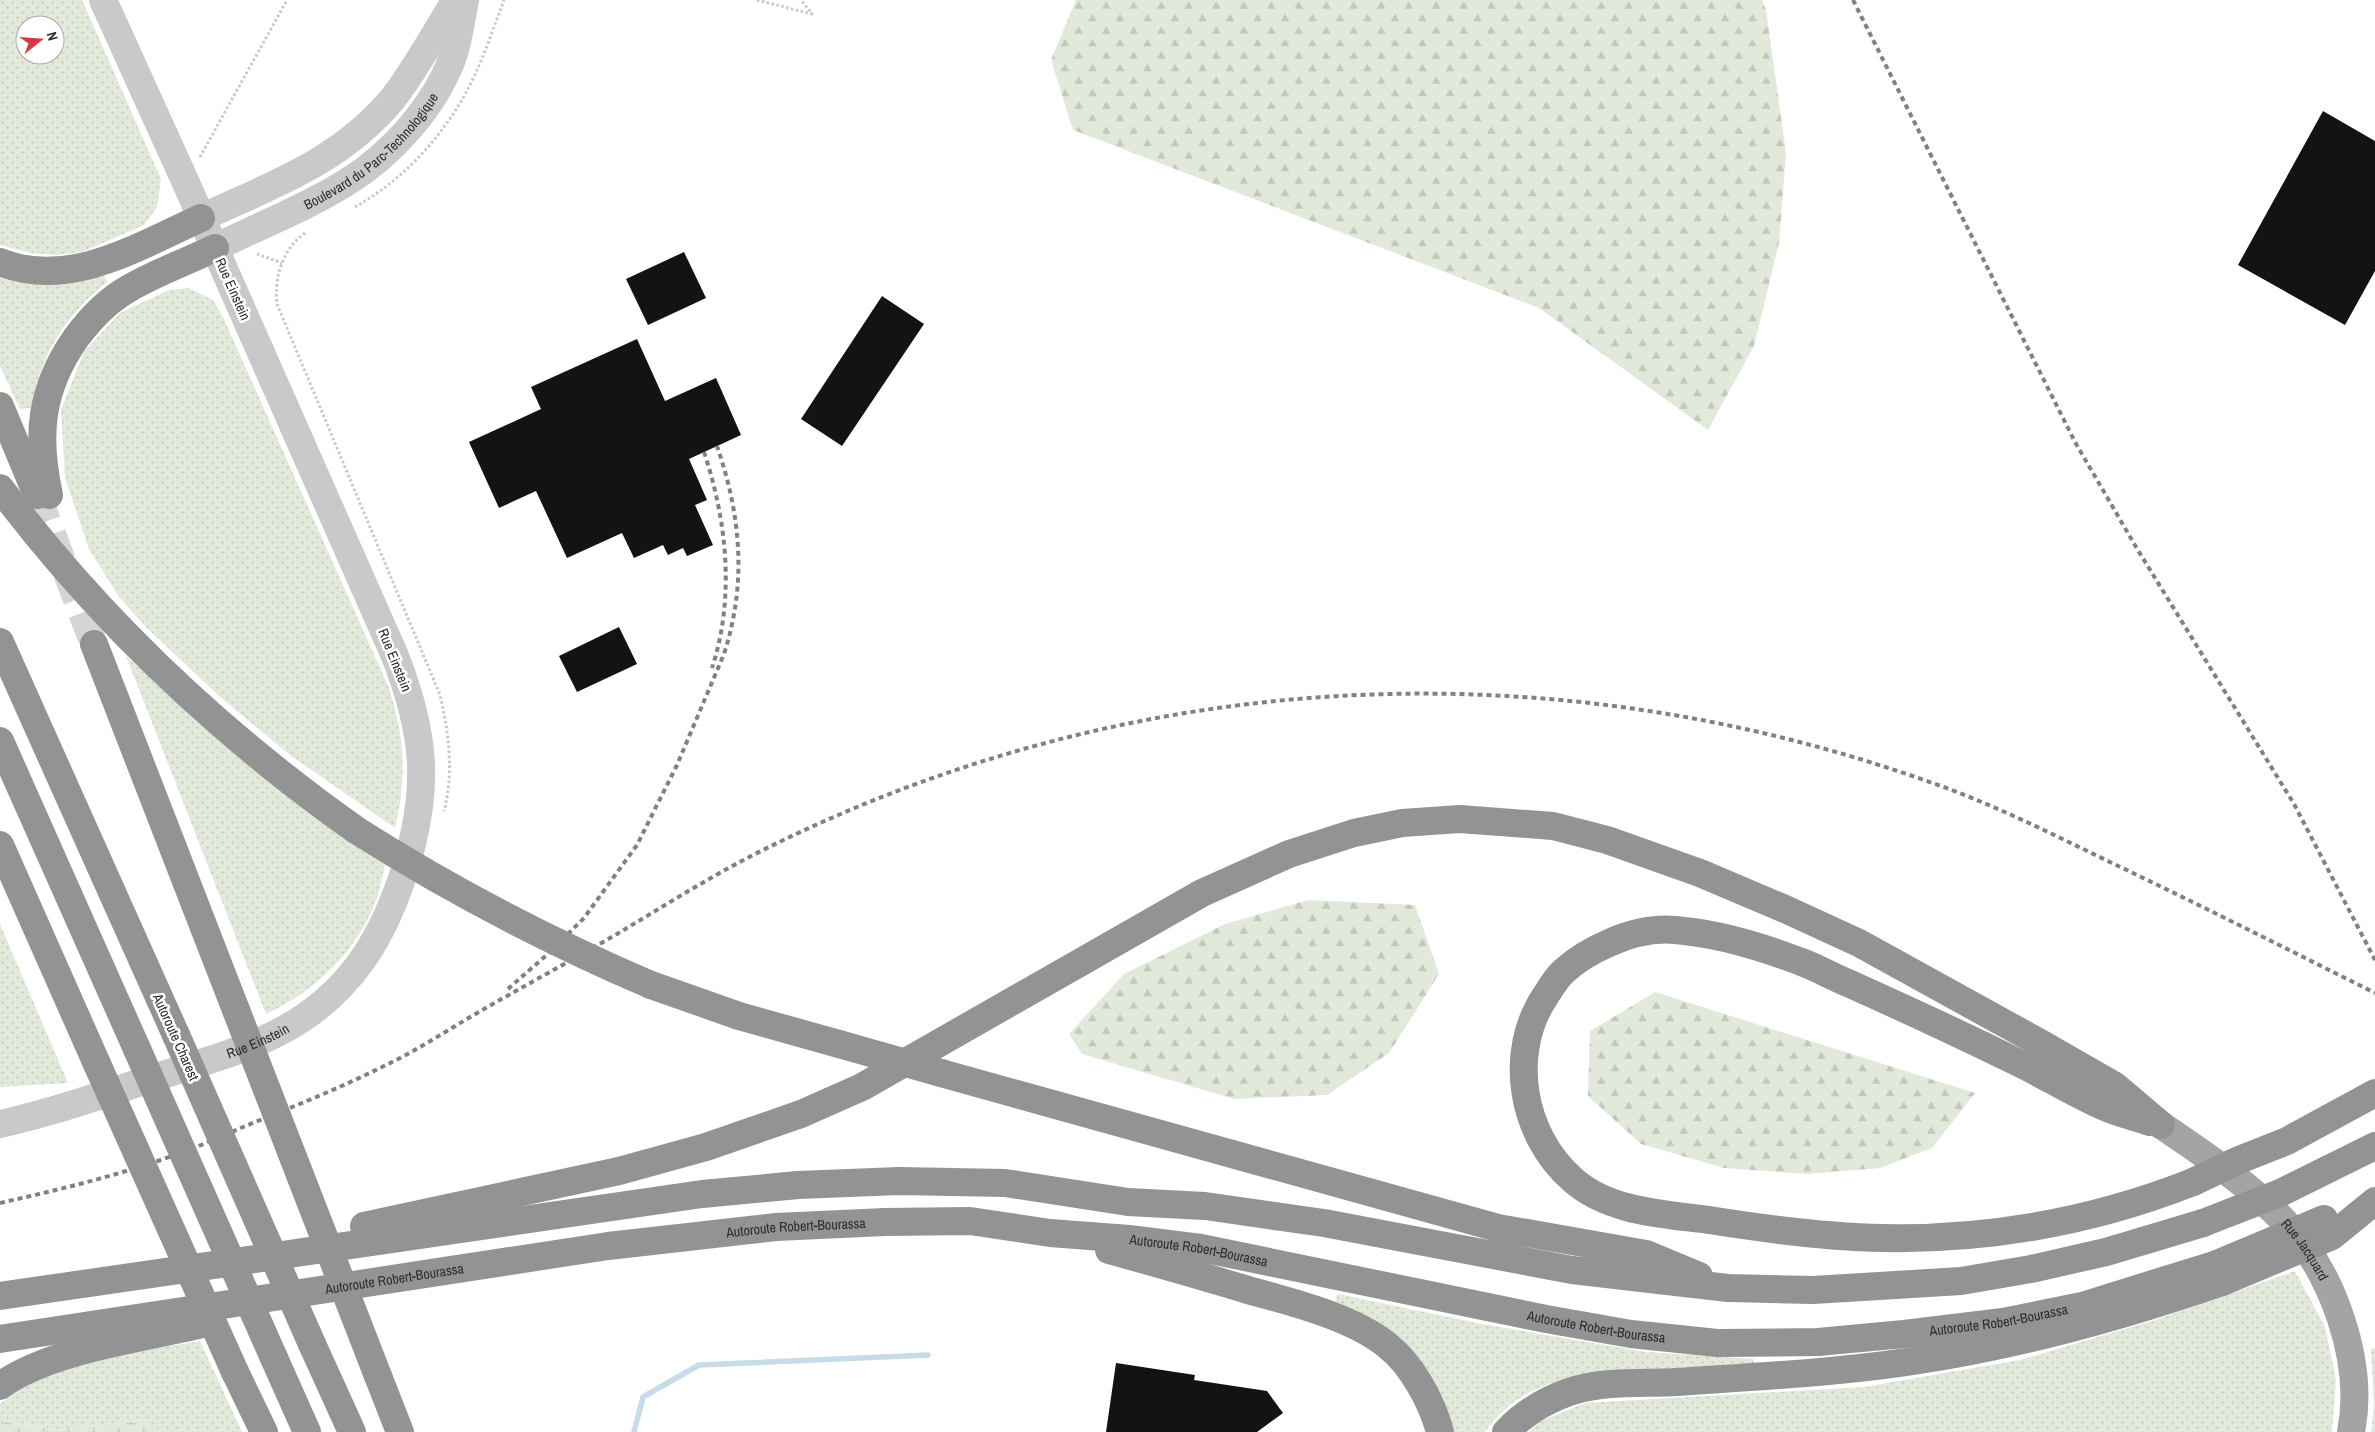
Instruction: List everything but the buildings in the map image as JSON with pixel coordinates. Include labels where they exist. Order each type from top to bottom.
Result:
[{"type":"highway","points":[[0,262],[35,270],[80,268],[105,260],[201,218]]},
{"type":"highway","points":[[0,406],[43,495],[44,410],[58,366],[69,348],[98,312],[128,289],[215,248]]},
{"type":"highway","points":[[0,488],[62,566],[123,633],[197,705],[270,767],[356,830],[426,874],[499,915],[572,950],[651,985],[739,1016],[1498,1228],[1646,1254],[1728,1288]]},
{"type":"highway","name":"Autoroute Charest","points":[[0,642],[352,1432]]},
{"type":"highway","points":[[94,644],[400,1432]]},
{"type":"highway","points":[[0,741],[307,1432]]},
{"type":"highway","points":[[146,1274],[618,1171],[706,1147],[801,1114],[862,1087],[1202,893],[1289,854],[1354,833],[1402,823],[1460,819],[1553,826],[1607,840],[1700,873],[1859,943],[2115,1086],[2161,1125]]},
{"type":"highway","points":[[0,845],[235,1372],[264,1432]]},
{"type":"highway","points":[[2161,1125],[2106,1108],[1916,1012],[1801,962],[1714,937],[1672,930],[1631,933],[1591,951],[1562,972],[1536,1010],[1524,1046],[1523,1080],[1527,1105],[1538,1132],[1554,1161],[1575,1182],[1605,1199],[1639,1210],[1823,1235],[1884,1238],[1947,1236],[2020,1230],[2071,1220],[2150,1199],[2193,1182],[2287,1140],[2375,1093]]},
{"type":"highway","points":[[0,1296],[702,1194],[798,1185],[899,1181],[1004,1183],[1128,1202],[1205,1206],[1324,1223],[1572,1270],[1728,1288],[1813,1290],[1961,1281],[2031,1269],[2106,1252],[2204,1223],[2280,1193],[2375,1146]]},
{"type":"highway","name":"Autoroute Robert-Bourassa","points":[[0,1339],[608,1246],[776,1227],[885,1222],[970,1221],[1050,1233],[1129,1239],[1200,1248],[1546,1319],[1631,1334],[1717,1342],[1818,1342],[2003,1322],[2082,1306],[2220,1273],[2375,1194]]},
{"type":"highway","points":[[1506,1432],[1541,1404],[1578,1390],[1600,1385],[1659,1383],[1834,1371],[1937,1358],[2006,1345],[2092,1324],[2220,1273],[2332,1236],[2375,1201]]},
{"type":"highway","points":[[1050,1233],[1300,1304],[1347,1322],[1388,1346],[1412,1374],[1430,1402],[1440,1432]]},
{"type":"highway","points":[[0,1386],[36,1367],[91,1350],[395,1279]]},
{"type":"highway","points":[[235,1372],[259,1432]]},
{"type":"main road","name":"Rue Jacquard","points":[[2161,1125],[2214,1160],[2284,1222],[2309,1252],[2336,1307],[2346,1334],[2354,1380],[2351,1432]]},
{"type":"street","name":"Rue Einstein","points":[[0,1124],[51,1112],[243,1047],[283,1030],[330,997],[370,949],[388,917],[404,871],[417,820],[422,780],[420,743],[415,717],[403,676],[215,248],[103,0]]},
{"type":"street","name":"Boulevard du Parc-Technologique","points":[[201,218],[304,171],[343,147],[360,133],[390,101],[404,82],[456,0]]},
{"type":"street","name":"Boulevard du Parc-Technologique","points":[[215,248],[348,182],[380,156],[424,108],[445,75],[452,58],[465,0]]},
{"type":"street","points":[[0,1107],[51,1112]]},
{"type":"path","points":[[199,159],[287,0]]},
{"type":"path","points":[[757,0],[812,14],[800,0]]},
{"type":"path","points":[[253,253],[282,263],[276,283],[280,315]]},
{"type":"green space","points":[[0,0],[82,0],[161,179],[157,207],[144,225],[82,252],[57,255],[31,253],[0,245]]},
{"type":"green space","points":[[1076,0],[1762,0],[1766,10],[1786,153],[1779,243],[1754,346],[1708,430],[1539,308],[1073,130],[1051,60]]},
{"type":"green space","points":[[0,272],[103,272],[107,282],[79,308],[57,338],[41,371],[31,408],[20,409],[0,366]]},
{"type":"green space","points":[[189,288],[213,300],[223,317],[389,688],[401,741],[403,775],[395,828],[290,755],[219,696],[147,628],[119,597],[89,549],[65,478],[61,410],[84,352],[120,313],[169,290]]},
{"type":"green space","points":[[126,656],[203,727],[305,810],[385,865],[377,898],[369,917],[359,935],[346,952],[318,981],[284,1005],[266,1014]]},
{"type":"green space","points":[[1308,900],[1415,905],[1439,974],[1389,1053],[1327,1095],[1234,1099],[1082,1054],[1069,1034],[1124,974],[1225,924]]},
{"type":"green space","points":[[0,924],[68,1083],[0,1087]]},
{"type":"green space","points":[[1655,992],[1975,1093],[1932,1148],[1880,1168],[1806,1174],[1724,1168],[1641,1144],[1588,1096],[1590,1031]]},
{"type":"green space","points":[[2295,1271],[2325,1327],[2336,1379],[2332,1432],[1529,1432],[1539,1422],[1585,1403],[1864,1387],[2020,1360],[2155,1320]]},
{"type":"green space","points":[[1338,1294],[1482,1324],[1646,1352],[1754,1359],[1754,1367],[1630,1372],[1561,1380],[1520,1398],[1502,1413],[1485,1432],[1452,1432],[1401,1340],[1380,1323],[1335,1302]]},
{"type":"green space","points":[[200,1341],[242,1432],[159,1432],[151,1419],[57,1430],[7,1421],[0,1428],[0,1404],[22,1389],[45,1377],[95,1360]]},
{"type":"green space","points":[[2375,1348],[2375,1432],[2371,1432],[2374,1405],[2371,1349]]},
{"type":"green space","points":[[151,1419],[159,1432],[0,1432],[0,1428],[7,1421],[57,1430]]},
{"type":"waterway","points":[[634,1432],[643,1397],[699,1365],[928,1355]]},
{"type":"tunnel","points":[[37,495],[94,644]]},
{"type":"railway","points":[[1853,0],[2075,442],[2136,547],[2294,804],[2375,960]]},
{"type":"railway","points":[[508,989],[550,952],[584,918],[637,845],[677,765],[724,654],[736,601],[738,550],[731,498],[717,446]]},
{"type":"railway","points":[[704,452],[718,505],[723,532],[725,560],[724,614],[712,668]]},
{"type":"railway","points":[[0,1203],[87,1182],[172,1156],[349,1083],[417,1049],[742,861],[903,789],[1049,742],[1198,711],[1348,696],[1499,696],[1651,711],[1801,742],[1949,789],[1990,806],[2178,895],[2375,993]]}]
